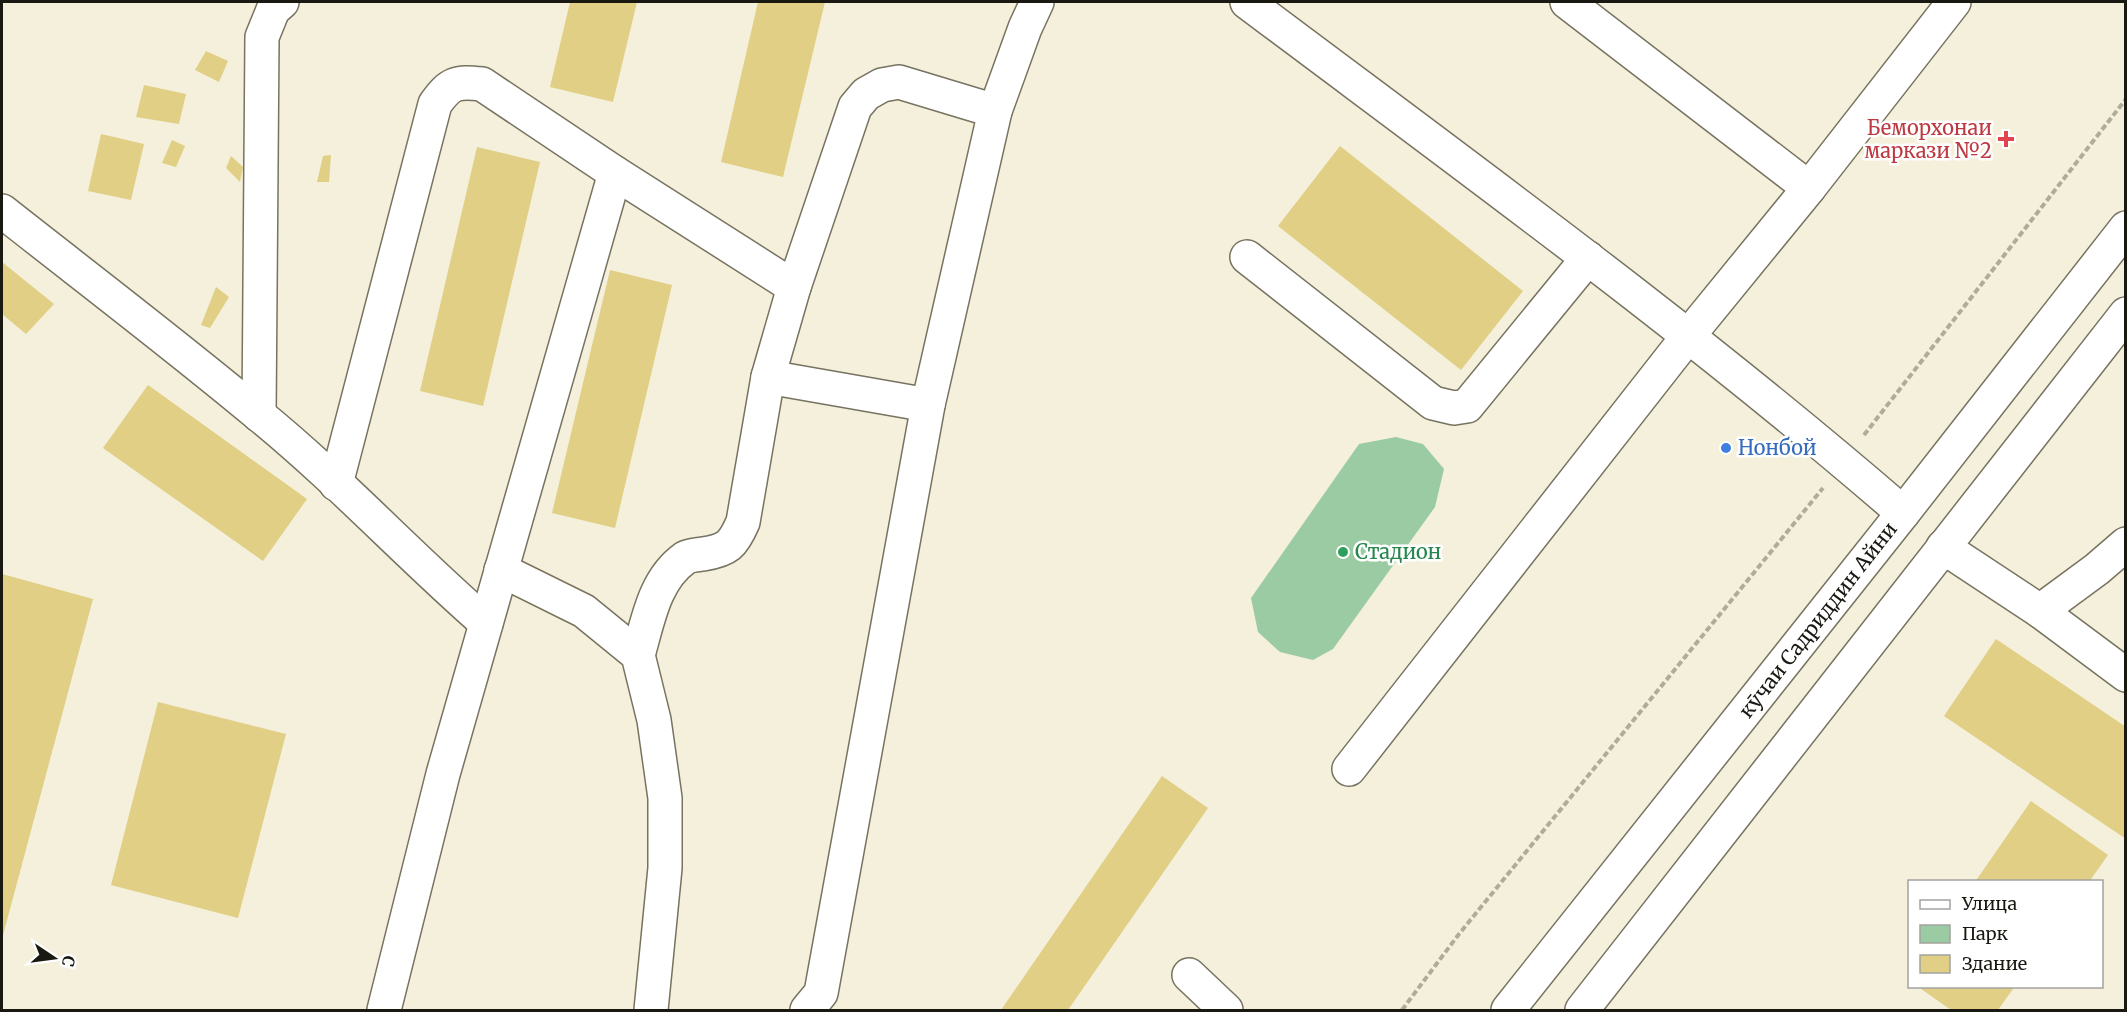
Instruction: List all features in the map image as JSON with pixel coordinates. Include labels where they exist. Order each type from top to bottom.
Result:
[{"type":"main road","points":[[260,415],[262,37],[273,10],[282,2]]},
{"type":"main road","points":[[807,1011],[820,993],[928,405],[995,111],[1025,28],[1037,2]]},
{"type":"main road","points":[[1247,2],[1689,335],[1844,462],[1902,513]]},
{"type":"main road","points":[[1567,2],[1809,188]]},
{"type":"main road","points":[[1349,769],[1689,335],[1809,188],[1954,2]]},
{"type":"main road","points":[[336,484],[435,104],[447,88],[464,82],[482,84],[794,287]]},
{"type":"main road","points":[[654,1010],[665,868],[666,798],[654,720],[638,655],[655,596],[671,571],[688,556],[720,551],[734,541],[743,522],[768,377],[794,287],[855,107],[866,94],[882,85],[899,82],[995,111]]},
{"type":"main road","points":[[384,1011],[443,774],[615,172]]},
{"type":"main road","points":[[2,211],[260,415],[486,623]]},
{"type":"main road","name":"кӯчаи Садриддин Айни","points":[[1508,1011],[2126,228]]},
{"type":"main road","points":[[1247,257],[1433,403],[1454,408],[1467,406],[1588,258]]},
{"type":"main road","points":[[1582,1011],[2126,314]]},
{"type":"main road","points":[[768,377],[928,405]]},
{"type":"main road","points":[[2040,611],[2097,569],[2126,544]]},
{"type":"main road","points":[[1943,547],[2040,611],[2126,675]]},
{"type":"main road","points":[[501,570],[584,611],[638,655]]},
{"type":"main road","points":[[1190,975],[1226,1011]]},
{"type":"path","points":[[1402,1011],[1459,934],[1844,462],[2126,99]]},
{"type":"green space","name":"Стадион","points":[[1396,437],[1423,444],[1444,469],[1435,507],[1333,649],[1313,660],[1280,652],[1258,632],[1251,598],[1359,444]]},
{"type":"building","points":[[570,2],[637,2],[613,102],[550,87]]},
{"type":"building","points":[[758,2],[825,2],[783,177],[721,162]]},
{"type":"building","points":[[206,51],[228,61],[219,82],[195,70]]},
{"type":"building","points":[[144,85],[186,94],[179,124],[136,117]]},
{"type":"building","points":[[101,134],[144,144],[131,200],[88,191]]},
{"type":"building","points":[[172,140],[185,146],[176,167],[162,163]]},
{"type":"building","points":[[1340,146],[1523,291],[1461,370],[1278,226]]},
{"type":"building","points":[[477,147],[540,162],[483,406],[420,391]]},
{"type":"building","points":[[331,155],[329,182],[317,182],[323,156]]},
{"type":"building","points":[[231,156],[243,167],[240,182],[226,168]]},
{"type":"building","points":[[2,262],[54,304],[26,334],[2,314]]},
{"type":"building","points":[[610,270],[672,285],[615,528],[552,513]]},
{"type":"building","points":[[216,287],[229,297],[210,328],[201,325]]},
{"type":"building","points":[[148,385],[307,499],[263,561],[103,448]]},
{"type":"building","points":[[2,574],[93,599],[2,939]]},
{"type":"building","points":[[1996,639],[2126,727],[2126,839],[1944,716]]},
{"type":"building","points":[[158,702],[286,734],[238,918],[111,885]]},
{"type":"building","points":[[1162,776],[1208,808],[1068,1010],[1001,1010]]},
{"type":"building","points":[[2031,801],[2108,855],[2090,880],[1976,880]]},
{"type":"building","points":[[1920,988],[2014,988],[1998,1010],[1951,1010]]},
{"type":"place","name":"Беморхонаи маркази №2","points":[[2006,139]]},
{"type":"place","name":"Нонбой","points":[[1726,448]]},
{"type":"place","name":"Стадион","points":[[1343,552]]}]
